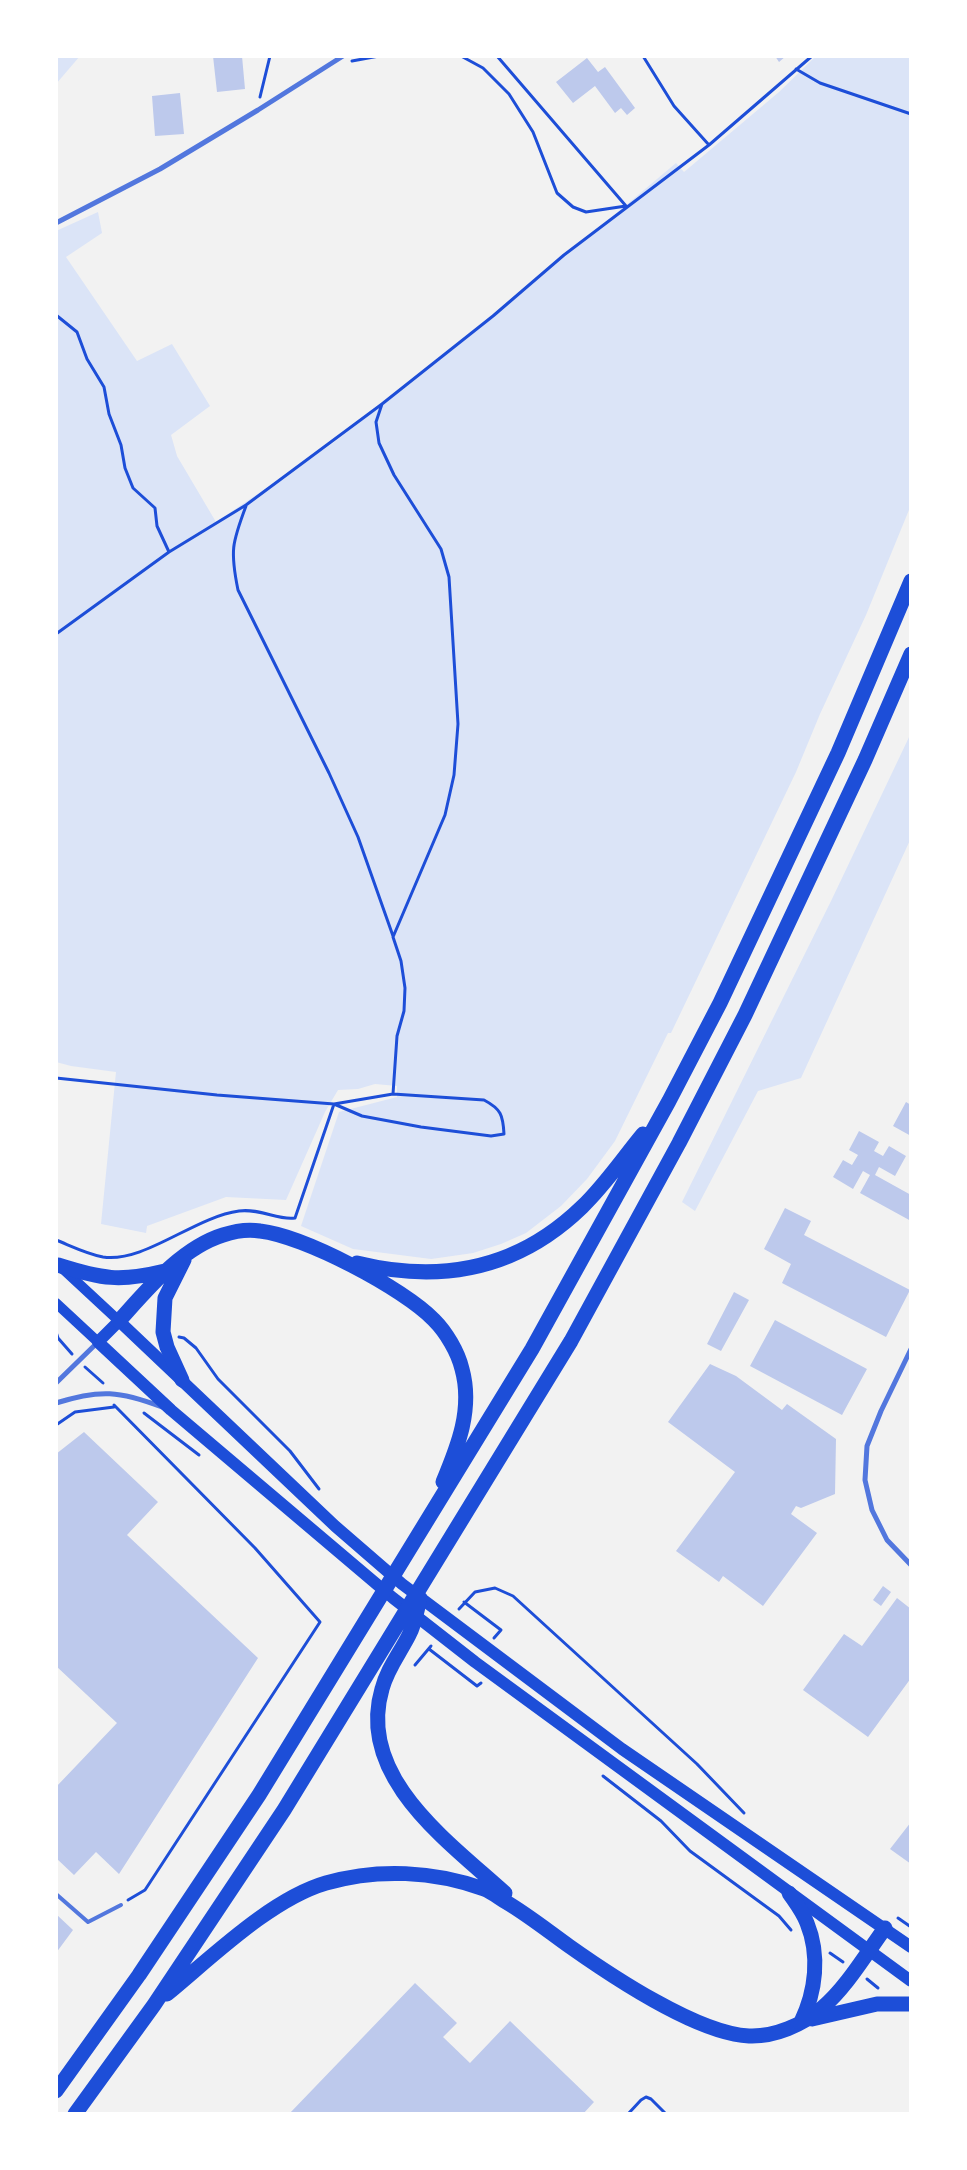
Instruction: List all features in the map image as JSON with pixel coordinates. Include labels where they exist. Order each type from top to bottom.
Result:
[{"type":"highway","points":[[56,2091],[139,1975],[259,1796],[422,1532],[532,1349],[669,1101],[720,1003],[838,754],[911,581]]},
{"type":"highway","points":[[75,2114],[154,2005],[284,1810],[571,1341],[679,1143],[753,998],[865,760],[911,654]]},
{"type":"highway","points":[[119,1321],[165,1271],[205,1242],[244,1230],[261,1231],[281,1236],[340,1259],[379,1269],[413,1273],[458,1270],[486,1265],[546,1236],[582,1207],[669,1101]]},
{"type":"highway","points":[[182,1380],[167,1347],[163,1332],[165,1298],[186,1256]]},
{"type":"highway","points":[[340,1259],[422,1309],[435,1321],[446,1337],[462,1368],[467,1402],[463,1428],[451,1463],[422,1532]]},
{"type":"highway","points":[[57,1264],[104,1278],[136,1278],[165,1271]]},
{"type":"highway","points":[[426,1579],[410,1633],[388,1671],[382,1690],[378,1707],[380,1744],[391,1772],[413,1805],[530,1916],[570,1947],[634,1988],[708,2027],[747,2036],[769,2035],[801,2022],[877,2004],[911,2004]]},
{"type":"highway","points":[[154,2005],[271,1910],[324,1883],[367,1874],[423,1874],[486,1889],[530,1916]]},
{"type":"highway","points":[[788,1893],[806,1922],[814,1946],[816,1962],[809,2005],[801,2022]]},
{"type":"highway","points":[[801,2022],[821,2010],[835,1996],[885,1928]]},
{"type":"main road","points":[[57,1264],[335,1526],[402,1584],[490,1643],[630,1754],[911,1947]]},
{"type":"main road","points":[[56,1303],[171,1410],[393,1598],[475,1662],[788,1893],[911,1981]]},
{"type":"main road","points":[[98,1342],[119,1321]]},
{"type":"street","points":[[56,223],[160,169],[343,56]]},
{"type":"street","points":[[56,1383],[98,1342]]},
{"type":"street","points":[[911,1349],[881,1410],[867,1446],[866,1480],[872,1510],[887,1540],[911,1565]]},
{"type":"street","points":[[56,1402],[78,1396],[113,1393],[132,1396],[171,1410]]},
{"type":"lane","points":[[56,1894],[88,1922],[121,1905]]},
{"type":"path","points":[[258,110],[270,56]]},
{"type":"path","points":[[461,56],[483,68],[509,94],[533,132],[557,193],[573,207],[586,212],[626,206]]},
{"type":"path","points":[[496,56],[626,206]]},
{"type":"path","points":[[643,56],[674,106],[709,145]]},
{"type":"path","points":[[56,634],[169,552],[246,505],[382,404],[626,206],[664,181],[709,145],[812,56]]},
{"type":"path","points":[[796,69],[820,83],[911,114]]},
{"type":"path","points":[[56,315],[77,332],[87,359],[104,387],[108,414],[121,445],[125,468],[133,488],[155,508],[157,526],[169,552]]},
{"type":"path","points":[[382,404],[376,422],[379,444],[394,475],[441,550],[449,577],[458,724],[454,775],[445,815],[393,937]]},
{"type":"path","points":[[246,505],[234,539],[232,562],[238,590],[358,837],[401,961],[405,988],[404,1011],[397,1036],[393,1094]]},
{"type":"path","points":[[56,1078],[217,1095],[334,1104],[393,1094],[484,1100],[495,1106],[501,1113],[504,1134],[484,1136],[421,1127],[362,1116],[334,1104]]},
{"type":"path","points":[[299,1210],[334,1104]]},
{"type":"path","points":[[56,1240],[84,1252],[104,1257]]},
{"type":"path","points":[[163,1332],[184,1338],[196,1348],[218,1379],[290,1451],[323,1494]]},
{"type":"path","points":[[115,1406],[255,1548],[320,1622],[145,1890],[121,1905]]},
{"type":"path","points":[[56,1425],[75,1412],[115,1406],[124,1409]]},
{"type":"path","points":[[143,1413],[202,1458]]},
{"type":"path","points":[[458,1609],[475,1592],[495,1588],[513,1596],[698,1764],[746,1816]]},
{"type":"path","points":[[464,1602],[501,1630],[490,1643]]},
{"type":"path","points":[[415,1665],[435,1641]]},
{"type":"path","points":[[429,1648],[477,1686]]},
{"type":"path","points":[[474,1677],[482,1683]]},
{"type":"path","points":[[598,1773],[661,1821],[698,1857],[779,1916],[793,1934]]},
{"type":"path","points":[[814,1946],[824,1948],[887,1994],[893,2003]]},
{"type":"path","points":[[628,2114],[646,2097],[652,2100],[666,2114]]},
{"type":"shaded area","points":[[56,56],[80,56],[56,84]]},
{"type":"shaded area","points":[[816,56],[911,56],[911,505],[866,615],[820,714],[796,772],[671,1033],[668,1033],[615,1141],[587,1179],[561,1206],[526,1233],[501,1244],[473,1253],[431,1259],[353,1249],[301,1226],[339,1112],[397,1097],[397,1086],[375,1084],[358,1089],[338,1090],[325,1112],[286,1200],[226,1197],[147,1226],[146,1233],[101,1224],[116,1072],[56,1062],[56,231],[98,212],[102,233],[66,257],[137,361],[172,344],[210,406],[171,435],[177,456],[216,522],[333,443],[479,329],[676,163],[684,172],[779,92]]},
{"type":"shaded area","points":[[911,733],[911,838],[801,1078],[758,1091],[695,1211],[682,1202],[832,899]]},
{"type":"building","points":[[213,56],[242,56],[245,89],[217,92]]},
{"type":"building","points":[[775,56],[786,56],[779,62]]},
{"type":"building","points":[[587,58],[598,72],[605,67],[635,108],[627,115],[621,108],[615,113],[595,86],[573,103],[556,82]]},
{"type":"building","points":[[180,93],[184,134],[155,136],[152,96]]},
{"type":"building","points":[[906,1102],[911,1105],[911,1136],[893,1126]]},
{"type":"building","points":[[859,1131],[879,1142],[874,1151],[883,1156],[889,1146],[906,1156],[895,1176],[879,1167],[875,1175],[911,1195],[911,1221],[860,1193],[870,1175],[863,1171],[853,1189],[833,1177],[843,1160],[852,1165],[858,1155],[849,1150]]},
{"type":"building","points":[[785,1208],[811,1221],[804,1235],[910,1290],[886,1337],[782,1283],[791,1264],[764,1249]]},
{"type":"building","points":[[734,1292],[749,1300],[721,1351],[707,1344]]},
{"type":"building","points":[[775,1320],[867,1369],[842,1415],[750,1366]]},
{"type":"building","points":[[710,1364],[736,1376],[782,1410],[787,1404],[836,1439],[835,1494],[801,1508],[796,1506],[791,1514],[817,1533],[763,1606],[723,1576],[719,1582],[676,1551],[735,1472],[668,1422]]},
{"type":"building","points":[[84,1432],[158,1502],[127,1535],[258,1658],[119,1874],[96,1852],[74,1875],[56,1858],[56,1787],[117,1723],[56,1666],[56,1454]]},
{"type":"building","points":[[883,1586],[891,1592],[881,1606],[873,1600]]},
{"type":"building","points":[[897,1598],[911,1609],[911,1678],[868,1737],[803,1690],[844,1634],[862,1646]]},
{"type":"building","points":[[911,1822],[911,1864],[890,1849]]},
{"type":"building","points":[[56,1914],[73,1930],[56,1953]]},
{"type":"building","points":[[415,1983],[457,2023],[443,2037],[470,2063],[510,2021],[594,2102],[583,2114],[289,2114]]}]
